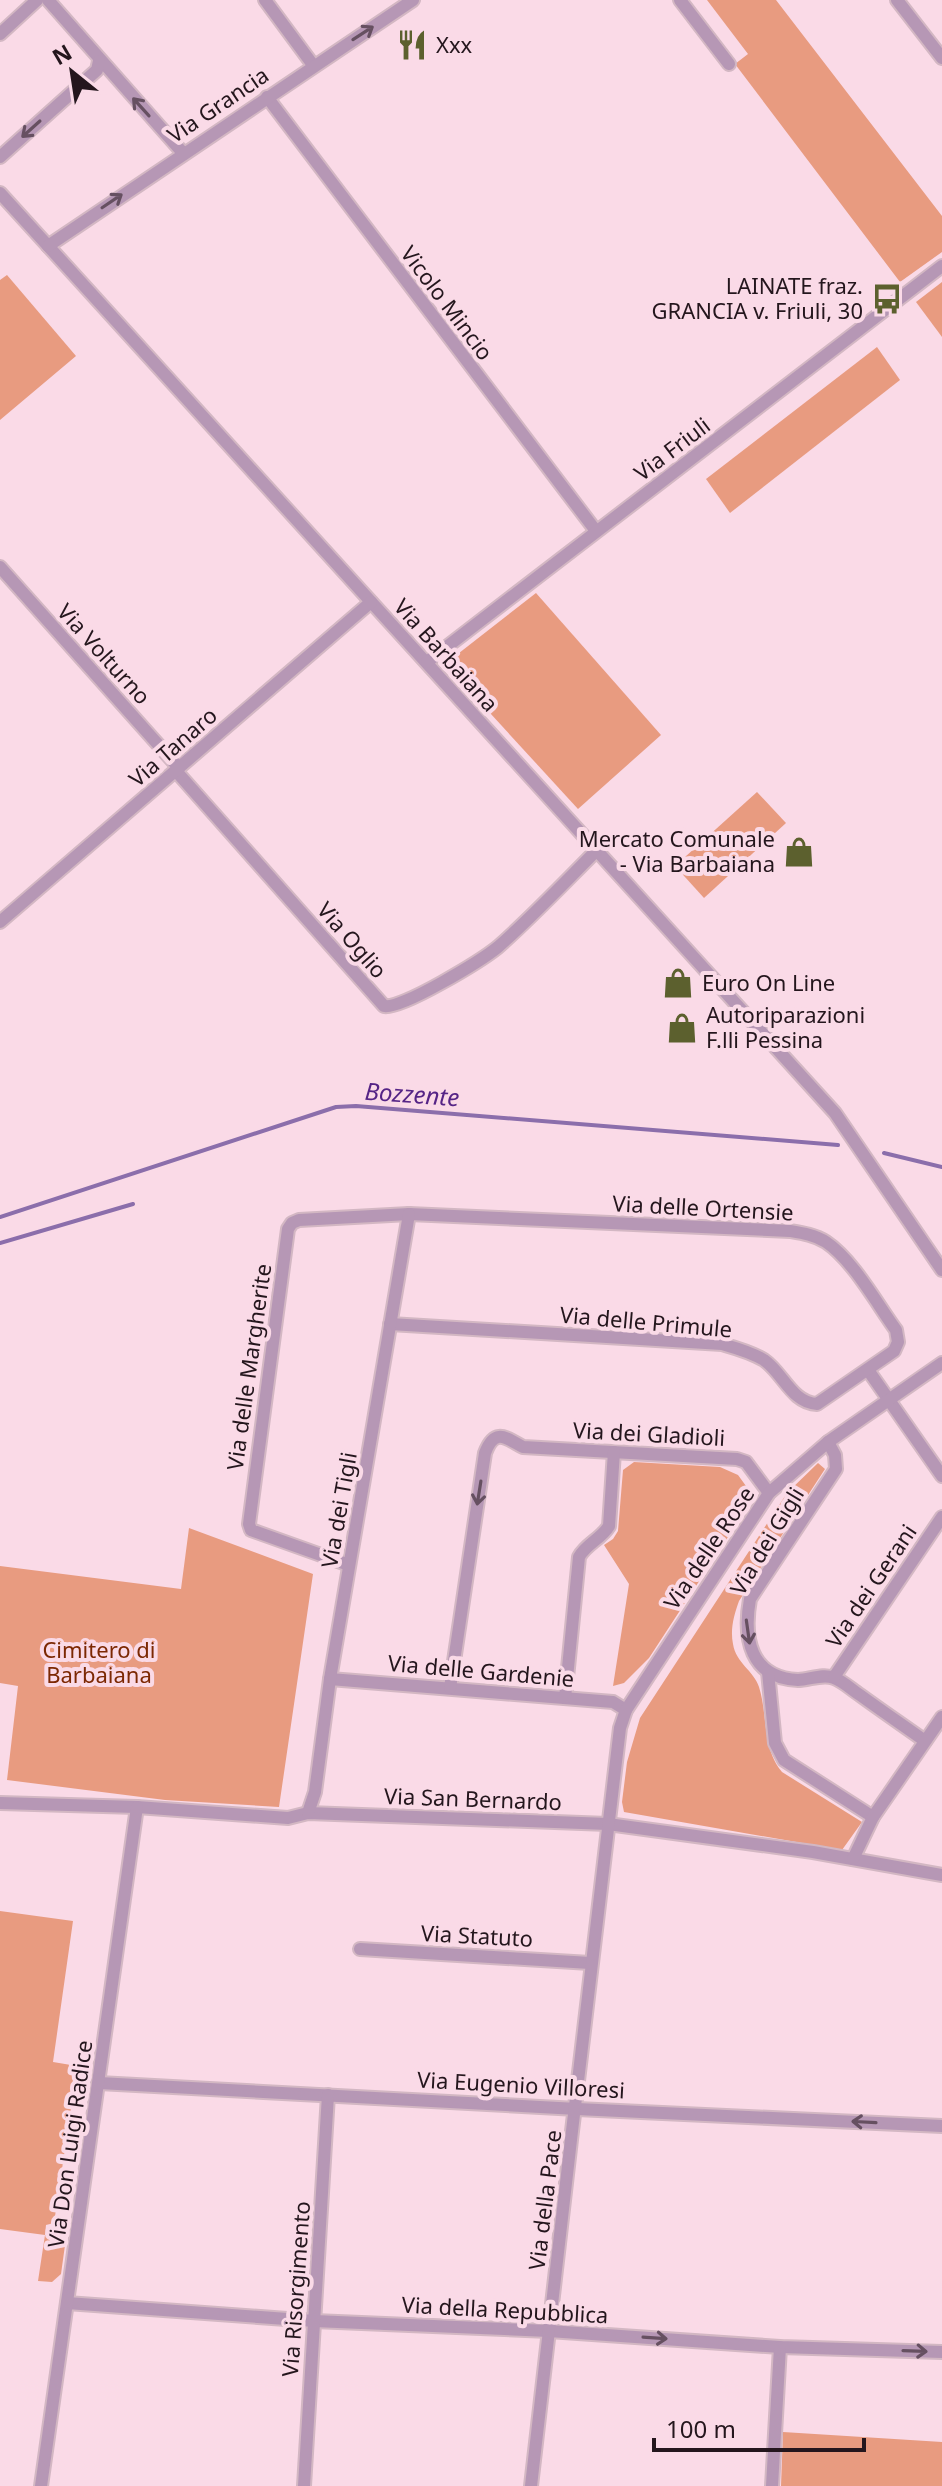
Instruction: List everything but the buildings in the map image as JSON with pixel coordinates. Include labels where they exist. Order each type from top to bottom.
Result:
[{"type":"street","points":[[0,34],[37,0]]},
{"type":"street","points":[[48,0],[183,153]]},
{"type":"street","points":[[265,0],[313,65]]},
{"type":"street","name":"Via Grancia","points":[[48,246],[413,0]]},
{"type":"street","points":[[680,0],[729,64]]},
{"type":"street","points":[[897,0],[942,58]]},
{"type":"street","points":[[0,157],[97,70],[99,61]]},
{"type":"street","name":"Vicolo Mincio","points":[[267,97],[596,531]]},
{"type":"street","name":"Via Barbaiana","points":[[0,193],[835,1113],[942,1270]]},
{"type":"street","name":"Via Friuli","points":[[427,662],[942,266]]},
{"type":"street","name":"Via Volturno","points":[[0,567],[178,769]]},
{"type":"street","name":"Via Tanaro","points":[[5,918],[371,602]]},
{"type":"street","name":"Via Oglio","points":[[178,769],[384,1006],[392,1008],[408,1002],[496,949],[596,851]]},
{"type":"street","points":[[0,903],[5,918]]},
{"type":"street","name":"Via dei Tigli","points":[[308,1813],[315,1792],[330,1679],[409,1214]]},
{"type":"street","name":"Via delle Ortensie","points":[[409,1214],[790,1231],[810,1235],[825,1241],[841,1256],[896,1330],[898,1342],[894,1351],[868,1370]]},
{"type":"street","name":"Via delle Margherite","points":[[349,1565],[251,1530],[249,1524],[288,1229],[299,1220],[409,1214]]},
{"type":"street","name":"Via delle Primule","points":[[390,1324],[722,1344],[764,1360],[780,1374],[799,1399],[808,1404],[825,1400],[868,1370]]},
{"type":"street","name":"Via delle Rose","points":[[608,1824],[620,1728],[626,1710],[769,1493],[828,1442],[942,1363]]},
{"type":"street","points":[[868,1370],[942,1476]]},
{"type":"street","name":"Via dei Gladioli","points":[[450,1688],[485,1453],[489,1443],[499,1436],[508,1436],[523,1447],[737,1459],[746,1462],[769,1493]]},
{"type":"street","name":"Via dei Gigli","points":[[768,1672],[755,1658],[748,1640],[746,1621],[750,1599],[836,1469],[835,1455],[828,1442]]},
{"type":"street","points":[[565,1698],[579,1557],[583,1549],[609,1526],[614,1452]]},
{"type":"street","name":"Via dei Gerani","points":[[834,1677],[942,1517]]},
{"type":"street","points":[[768,1672],[780,1678],[801,1680],[834,1677],[925,1741]]},
{"type":"street","points":[[768,1672],[775,1743],[784,1760],[873,1817]]},
{"type":"street","name":"Via delle Gardenie","points":[[330,1679],[613,1702],[626,1710]]},
{"type":"street","points":[[853,1859],[873,1817],[942,1717]]},
{"type":"street","name":"Via San Bernardo","points":[[0,1803],[137,1807],[288,1818],[308,1813],[608,1824],[942,1875]]},
{"type":"street","name":"Via Don Luigi Radice","points":[[41,2486],[137,1807]]},
{"type":"street","name":"Via della Pace","points":[[531,2486],[608,1824]]},
{"type":"street","name":"Via Statuto","points":[[360,1949],[590,1963]]},
{"type":"street","name":"Via Eugenio Villoresi","points":[[99,2083],[942,2126]]},
{"type":"street","name":"Via Risorgimento","points":[[304,2486],[328,2095]]},
{"type":"street","name":"Via della Repubblica","points":[[67,2303],[314,2321],[549,2331],[780,2347],[942,2352]]},
{"type":"street","points":[[772,2486],[780,2347]]},
{"type":"green space","points":[[707,0],[776,0],[942,216],[942,252],[900,282],[735,64],[748,54]]},
{"type":"green space","points":[[7,275],[76,356],[0,420],[0,280]]},
{"type":"green space","points":[[942,282],[942,337],[916,302]]},
{"type":"green space","points":[[877,347],[900,380],[730,513],[706,479]]},
{"type":"green space","points":[[536,593],[661,735],[578,809],[445,664]]},
{"type":"green space","points":[[757,792],[786,823],[704,898],[675,866]]},
{"type":"green space","points":[[634,1462],[720,1467],[738,1475],[754,1497],[649,1658],[624,1683],[613,1686],[629,1584],[604,1545],[618,1531],[623,1470]]},
{"type":"green space","points":[[818,1463],[825,1469],[739,1601],[732,1638],[735,1651],[759,1687],[768,1742],[782,1772],[862,1822],[842,1850],[624,1812],[622,1802],[627,1762],[640,1718],[787,1493]]},
{"type":"green space","name":"Cimitero di Barbaiana","points":[[189,1528],[313,1574],[279,1807],[165,1800],[7,1780],[18,1686],[0,1683],[0,1566],[181,1589]]},
{"type":"green space","points":[[0,1911],[73,1921],[53,2062],[83,2067],[77,2095],[73,2095],[54,2223],[46,2225],[45,2235],[0,2229]]},
{"type":"green space","points":[[45,2235],[66,2238],[61,2274],[52,2282],[38,2281]]},
{"type":"green space","points":[[783,2432],[942,2442],[942,2486],[781,2486]]},
{"type":"waterway","name":"Bozzente","points":[[0,1217],[336,1107],[356,1106],[838,1145]]},
{"type":"waterway","name":"Bozzente","points":[[884,1153],[942,1167]]},
{"type":"waterway","name":"Bozzente","points":[[0,1243],[133,1204]]},
{"type":"place","name":"Xxx","points":[[412,45]]},
{"type":"place","name":"LAINATE fraz. GRANCIA v. Friuli, 30","points":[[887,299]]},
{"type":"place","name":"Mercato Comunale - Via Barbaiana","points":[[799,852]]},
{"type":"place","name":"Euro On Line","points":[[678,983]]},
{"type":"place","name":"Autoriparazioni F.lli Pessina","points":[[682,1028]]}]
